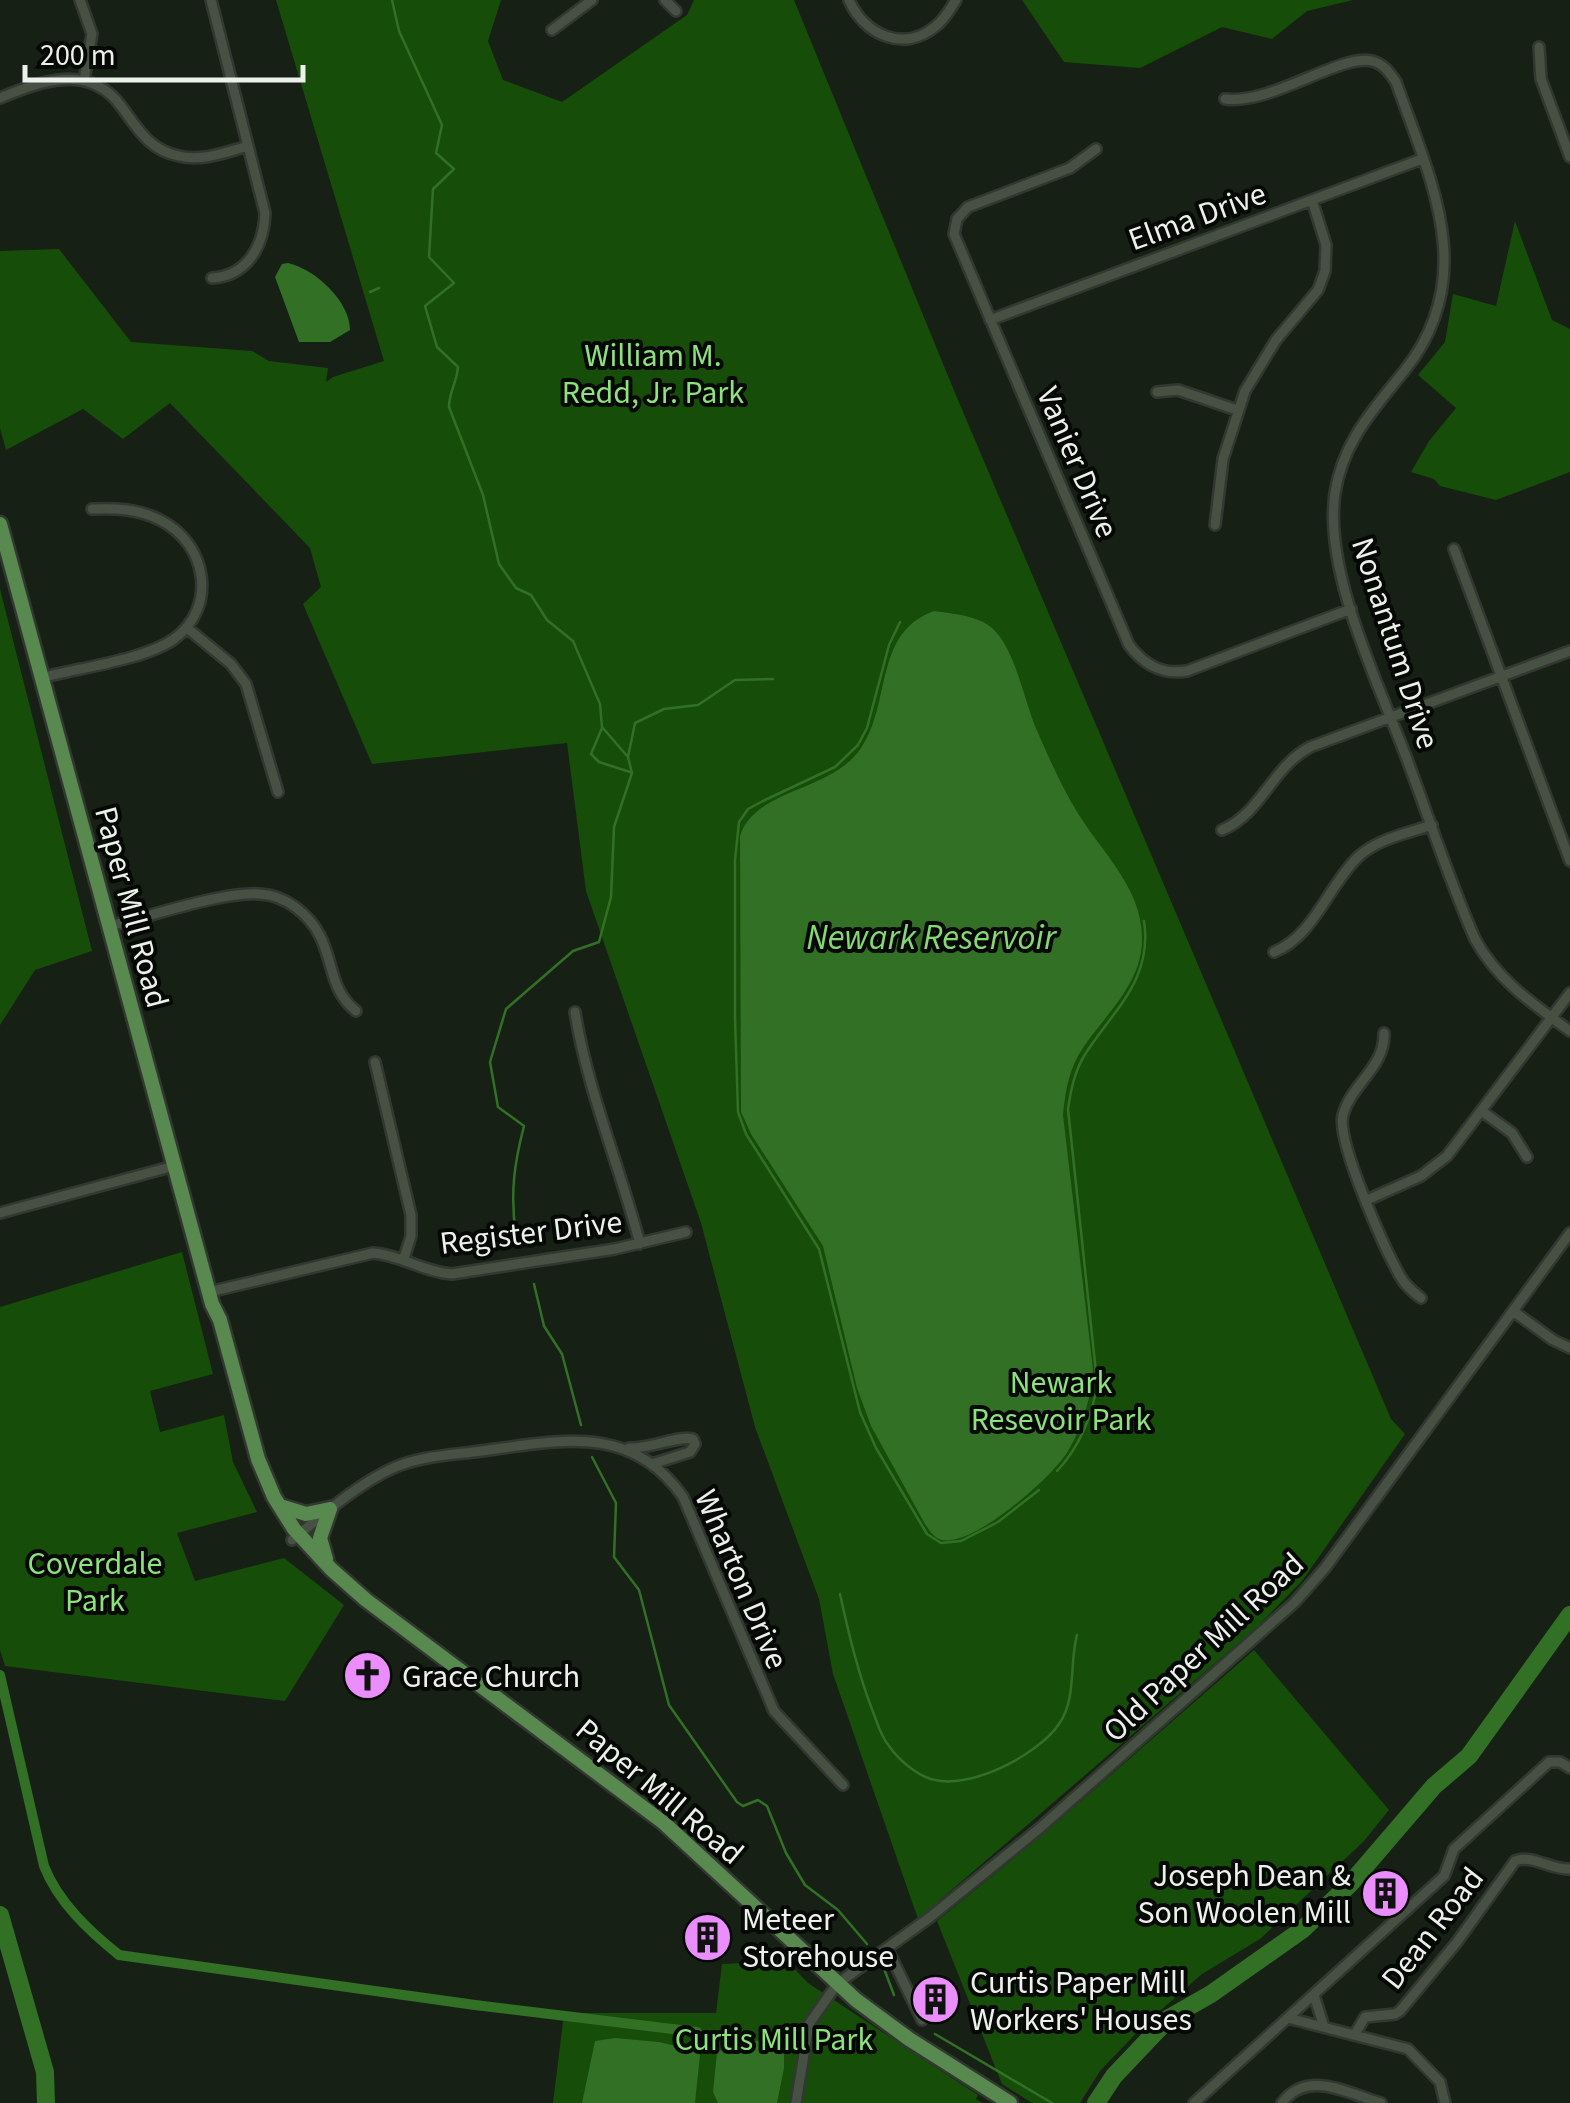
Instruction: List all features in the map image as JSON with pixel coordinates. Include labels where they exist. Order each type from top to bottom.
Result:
[{"type":"main road","name":"Paper Mill Road","points":[[0,524],[210,1298],[220,1320],[258,1458],[295,1538],[366,1600],[664,1823],[837,1984],[909,2039],[1010,2103]]},
{"type":"main road","name":"Paper Mill Road","points":[[210,1298],[212,1323],[250,1462],[266,1501],[325,1576],[355,1598],[366,1600]]},
{"type":"main road","points":[[280,1506],[306,1514],[330,1510],[320,1538],[331,1569]]},
{"type":"street","points":[[80,0],[90,24],[92,44],[84,80]]},
{"type":"street","points":[[210,0],[263,201],[262,236],[253,255],[240,269],[212,278]]},
{"type":"street","points":[[552,30],[592,0]]},
{"type":"street","points":[[666,0],[676,11]]},
{"type":"street","points":[[850,0],[864,25],[895,40],[934,28],[956,0]]},
{"type":"street","points":[[1539,47],[1541,79],[1570,157]]},
{"type":"street","name":"Nonantum Drive","points":[[1225,100],[1253,100],[1356,62],[1372,61],[1393,77],[1442,218],[1441,287],[1434,318],[1419,349],[1359,426],[1339,474],[1333,511],[1334,550],[1351,609],[1482,951],[1509,984],[1570,1030]]},
{"type":"street","points":[[0,98],[47,80],[84,80],[109,94],[146,140],[168,153],[194,158],[248,146]]},
{"type":"street","name":"Vanier Drive","points":[[1096,149],[1070,168],[976,203],[957,219],[955,243],[1124,635],[1143,660],[1159,670],[1187,671],[1351,609]]},
{"type":"street","name":"Elma Drive","points":[[990,320],[1422,159]]},
{"type":"street","points":[[1215,524],[1220,477],[1237,410],[1264,358],[1322,281],[1326,245],[1312,200]]},
{"type":"street","points":[[1157,392],[1178,390],[1237,410]]},
{"type":"street","points":[[41,678],[164,646],[187,628],[200,604],[203,581],[190,543],[172,526],[122,509],[92,509]]},
{"type":"street","points":[[1454,549],[1570,861]]},
{"type":"street","points":[[187,628],[231,664],[246,684],[278,792]]},
{"type":"street","points":[[1222,830],[1246,815],[1282,767],[1298,753],[1570,652]]},
{"type":"street","points":[[1274,952],[1296,940],[1360,856],[1377,844],[1432,825]]},
{"type":"street","points":[[110,926],[236,895],[269,895],[290,904],[314,926],[324,944],[337,991],[356,1011]]},
{"type":"street","points":[[1367,1200],[1435,1167],[1483,1112],[1570,992]]},
{"type":"street","points":[[575,1012],[588,1073],[619,1164],[640,1244]]},
{"type":"street","points":[[1384,1033],[1382,1052],[1349,1100],[1341,1121],[1342,1141],[1398,1274],[1421,1298]]},
{"type":"street","points":[[375,1062],[411,1215],[411,1236],[404,1258]]},
{"type":"street","points":[[1483,1112],[1512,1132],[1527,1157]]},
{"type":"street","points":[[0,1213],[174,1166]]},
{"type":"street","name":"Register Drive","points":[[210,1298],[360,1254],[404,1258],[428,1270],[452,1274],[640,1244],[686,1232]]},
{"type":"street","name":"Old Paper Mill Road","points":[[796,2103],[809,2024],[837,1984],[930,1918],[1092,1784],[1294,1602],[1325,1568],[1570,1233]]},
{"type":"street","points":[[1513,1311],[1570,1348]]},
{"type":"street","points":[[622,1447],[647,1449],[685,1437],[693,1439],[695,1444],[690,1452],[652,1464]]},
{"type":"street","name":"Wharton Drive","points":[[295,1538],[395,1467],[432,1458],[569,1440],[622,1447],[652,1464],[683,1497],[746,1653],[774,1710],[843,1785]]},
{"type":"street","points":[[1194,2103],[1444,1876],[1454,1850],[1549,1762],[1560,1762],[1570,1768]]},
{"type":"street","name":"Dean Road","points":[[1355,2034],[1365,2017],[1400,2010],[1457,1942],[1515,1861],[1526,1858],[1550,1868],[1570,1870]]},
{"type":"street","points":[[887,1948],[922,2020]]},
{"type":"street","points":[[1314,1995],[1324,2027]]},
{"type":"street","points":[[1288,2018],[1408,2049],[1440,2082],[1445,2103]]},
{"type":"street","points":[[1282,2103],[1295,2089],[1309,2084],[1381,2103]]},
{"type":"green space","points":[[276,0],[501,0],[488,41],[503,80],[562,102],[687,15],[694,0],[794,0],[955,393],[1391,1419],[1405,1434],[1302,1581],[1256,1628],[918,1919],[833,1674],[819,1599],[755,1427],[701,1223],[586,891],[567,743],[372,764],[303,604],[321,587],[310,548],[170,403],[123,439],[83,409],[6,450],[0,428],[0,251],[59,249],[131,342],[252,351],[269,361],[328,368],[326,382],[384,361]]},
{"type":"green space","points":[[1022,0],[1353,0],[1307,11],[1272,39],[1222,27],[1140,68],[1064,62]]},
{"type":"green space","points":[[1515,221],[1552,320],[1570,329],[1570,472],[1496,500],[1440,486],[1434,479],[1411,472],[1429,441],[1456,408],[1418,375],[1445,342],[1453,294],[1496,306]]},
{"type":"green space","points":[[0,589],[92,951],[35,970],[0,1025]]},
{"type":"green space","name":"Coverdale Park","points":[[182,1252],[213,1374],[150,1391],[160,1432],[224,1415],[233,1462],[257,1512],[177,1533],[195,1581],[284,1558],[344,1605],[285,1701],[5,1666],[0,1650],[0,1307]]},
{"type":"green space","points":[[1254,1650],[1389,1810],[1364,1841],[1260,1939],[1202,1974],[1144,2025],[1100,2071],[1080,2103],[1032,2103],[1002,2084],[937,1921]]},
{"type":"green space","name":"Curtis Mill Park","points":[[787,1961],[808,1983],[978,2095],[976,2099],[982,2103],[553,2103],[564,2013],[716,2013],[722,1964]]},
{"type":"water","points":[[282,264],[309,272],[329,288],[344,308],[350,330],[330,342],[299,342],[275,277]]},
{"type":"water","name":"Newark Reservoir","points":[[934,611],[979,620],[1000,637],[1061,783],[1128,887],[1142,936],[1141,954],[1128,986],[1078,1056],[1069,1077],[1063,1115],[1093,1369],[1085,1412],[1060,1463],[1030,1492],[973,1533],[942,1540],[925,1524],[871,1426],[857,1388],[823,1246],[741,1112],[740,836],[748,820],[761,808],[832,774],[861,748],[871,730],[892,652],[901,635],[915,621]]},
{"type":"water","points":[[615,2038],[698,2051],[695,2103],[582,2103],[595,2041]]},
{"type":"water","points":[[775,2038],[784,2045],[777,2103],[718,2103],[713,2092],[717,2052],[731,2045]]},
{"type":"waterway","points":[[392,0],[399,31],[442,125],[436,153],[454,169],[433,189],[429,257],[454,283],[425,306],[437,347],[458,367],[449,407],[483,495],[499,564],[516,588],[531,595],[547,620],[573,641],[600,704],[602,727],[628,757],[632,773],[614,827],[611,897],[599,942],[573,951],[506,1009],[490,1062],[498,1107],[524,1126],[514,1180],[516,1235]]},
{"type":"waterway","points":[[370,292],[379,288]]},
{"type":"waterway","points":[[900,622],[889,645],[867,728],[858,745],[835,767],[748,809],[739,822],[735,860],[738,1112],[746,1134],[819,1249],[860,1412],[876,1448],[927,1534],[941,1543],[961,1541],[998,1522],[1039,1490]]},
{"type":"waterway","points":[[628,757],[635,723],[664,709],[698,705],[735,680],[773,679]]},
{"type":"waterway","points":[[602,728],[591,754],[599,762],[630,772]]},
{"type":"waterway","points":[[1057,1471],[1084,1430],[1097,1382],[1068,1109],[1081,1062],[1136,978],[1145,942],[1144,921]]},
{"type":"waterway","points":[[534,1284],[544,1326],[562,1354],[581,1425]]},
{"type":"waterway","points":[[592,1457],[616,1503],[614,1557],[639,1590],[669,1705],[737,1802],[743,1806],[758,1800],[767,1806],[786,1853],[805,1885],[838,1910],[867,1944]]},
{"type":"waterway","points":[[840,1594],[858,1668],[881,1734],[902,1761],[931,1779],[964,1780],[983,1775],[1019,1758],[1049,1736],[1065,1714],[1077,1635]]},
{"type":"waterway","points":[[1096,2103],[1114,2076],[1169,2018],[1211,1994],[1302,1930],[1350,1884],[1434,1786],[1469,1756],[1570,1615]]},
{"type":"waterway","points":[[0,1675],[44,1866],[57,1892],[76,1915],[119,1955],[697,2032]]},
{"type":"waterway","points":[[0,1915],[45,2072],[46,2103]]},
{"type":"waterway","points":[[883,1966],[894,1995]]},
{"type":"waterway","points":[[935,2034],[1052,2103]]},
{"type":"place","name":"Grace Church","points":[[367,1676]]},
{"type":"place","name":"Joseph Dean & Son Woolen Mill","points":[[1386,1893]]},
{"type":"place","name":"Meteer Storehouse","points":[[707,1937]]},
{"type":"place","name":"Curtis Paper Mill Workers' Houses","points":[[935,2000]]},
{"type":"park label","name":"William M. Redd, Jr. Park","points":[[653,374]]},
{"type":"park label","name":"Newark Resevoir Park","points":[[1061,1400]]}]
